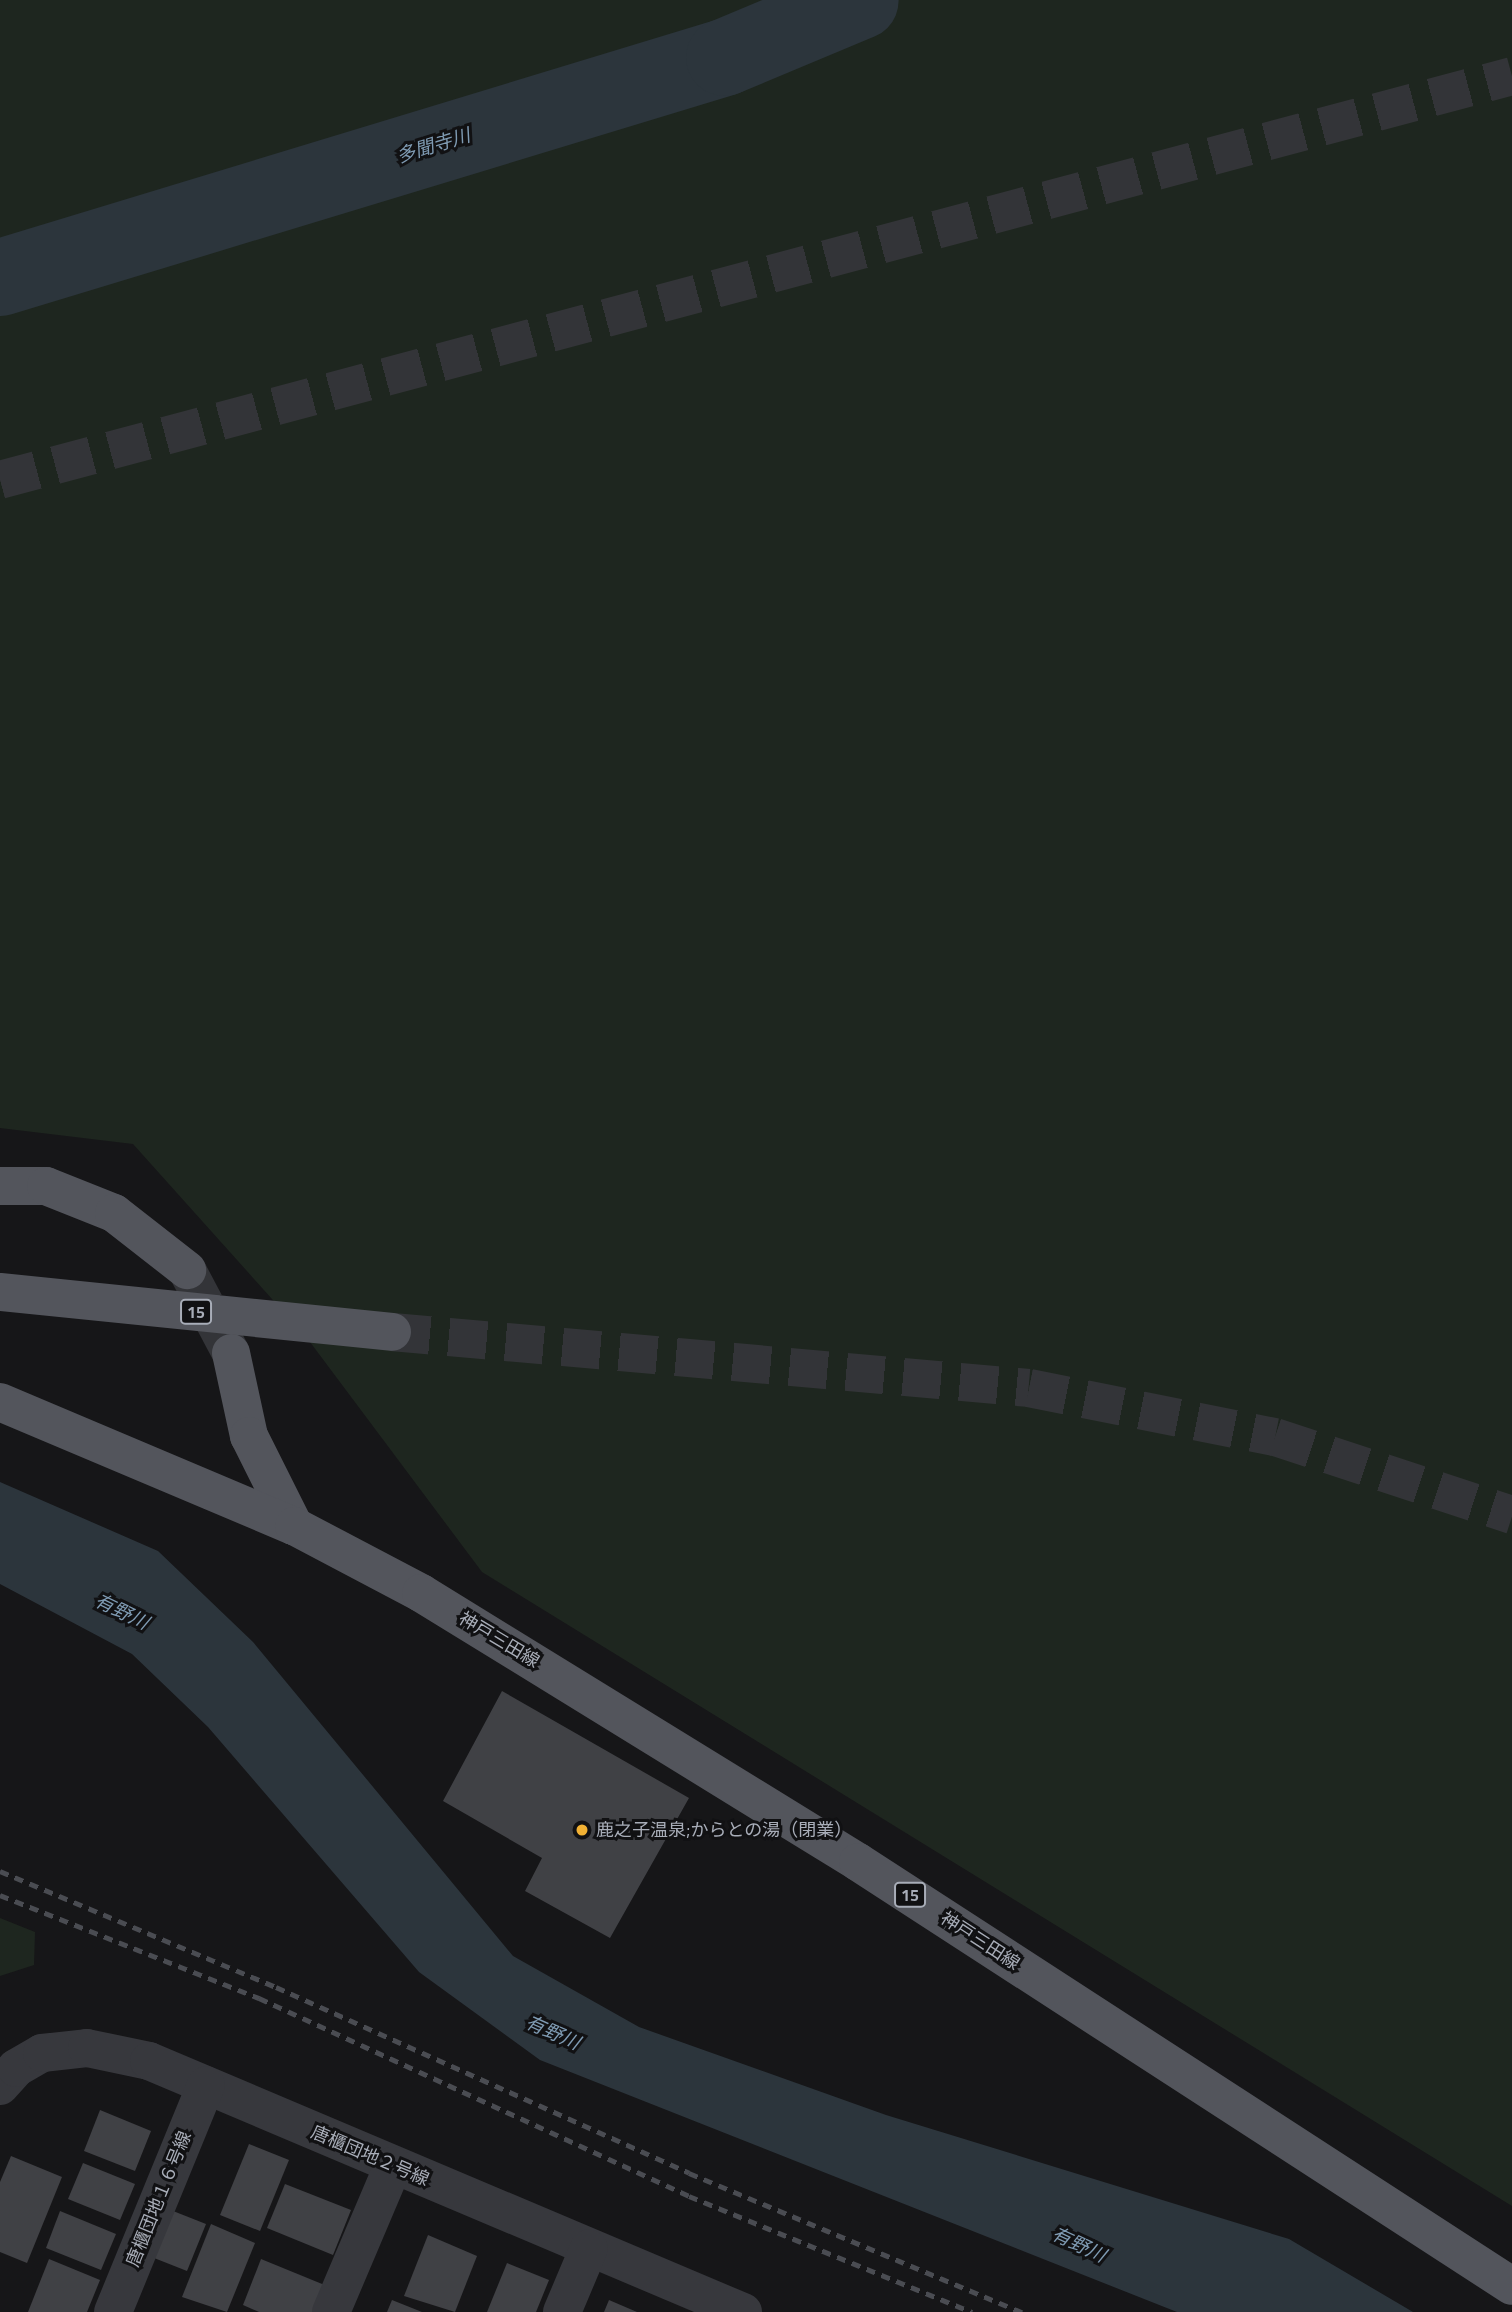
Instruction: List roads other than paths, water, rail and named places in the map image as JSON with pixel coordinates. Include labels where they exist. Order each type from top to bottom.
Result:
[{"type":"main road","points":[[0,1186],[46,1186],[114,1213],[187,1270]]},
{"type":"main road","name":"15","points":[[0,1292],[392,1332]]},
{"type":"main road","points":[[231,1353],[248,1436],[294,1526]]},
{"type":"main road","name":"神戸三田線","points":[[0,1402],[294,1526],[421,1593],[858,1861],[1512,2286]]},
{"type":"street","name":"唐櫃団地２号線","points":[[0,2087],[16,2068],[41,2053],[87,2048],[149,2061],[743,2312]]},
{"type":"street","name":"唐櫃団地１６号線","points":[[113,2312],[206,2085]]},
{"type":"street","points":[[331,2312],[393,2166]]},
{"type":"street","points":[[562,2312],[589,2248]]},
{"type":"water","name":"有野川","points":[[0,1482],[158,1551],[253,1642],[513,1956],[639,2027],[886,2115],[1289,2239],[1413,2312],[1177,2312],[540,2060],[419,1972],[208,1727],[132,1654],[0,1584]]},
{"type":"waterway","name":"多聞寺川","points":[[0,277],[724,57],[860,0]]},
{"type":"tunnel","points":[[0,480],[1512,76]]},
{"type":"tunnel","points":[[187,1270],[231,1353]]},
{"type":"tunnel","points":[[392,1332],[1029,1388],[1275,1437],[1512,1515]]},
{"type":"railway","points":[[0,1871],[276,1987],[689,2173],[1022,2312]]},
{"type":"railway","points":[[0,1895],[259,1998],[689,2196],[972,2312]]},
{"type":"place","name":"鹿之子温泉;からとの湯（閉業）","points":[[582,1830]]}]
